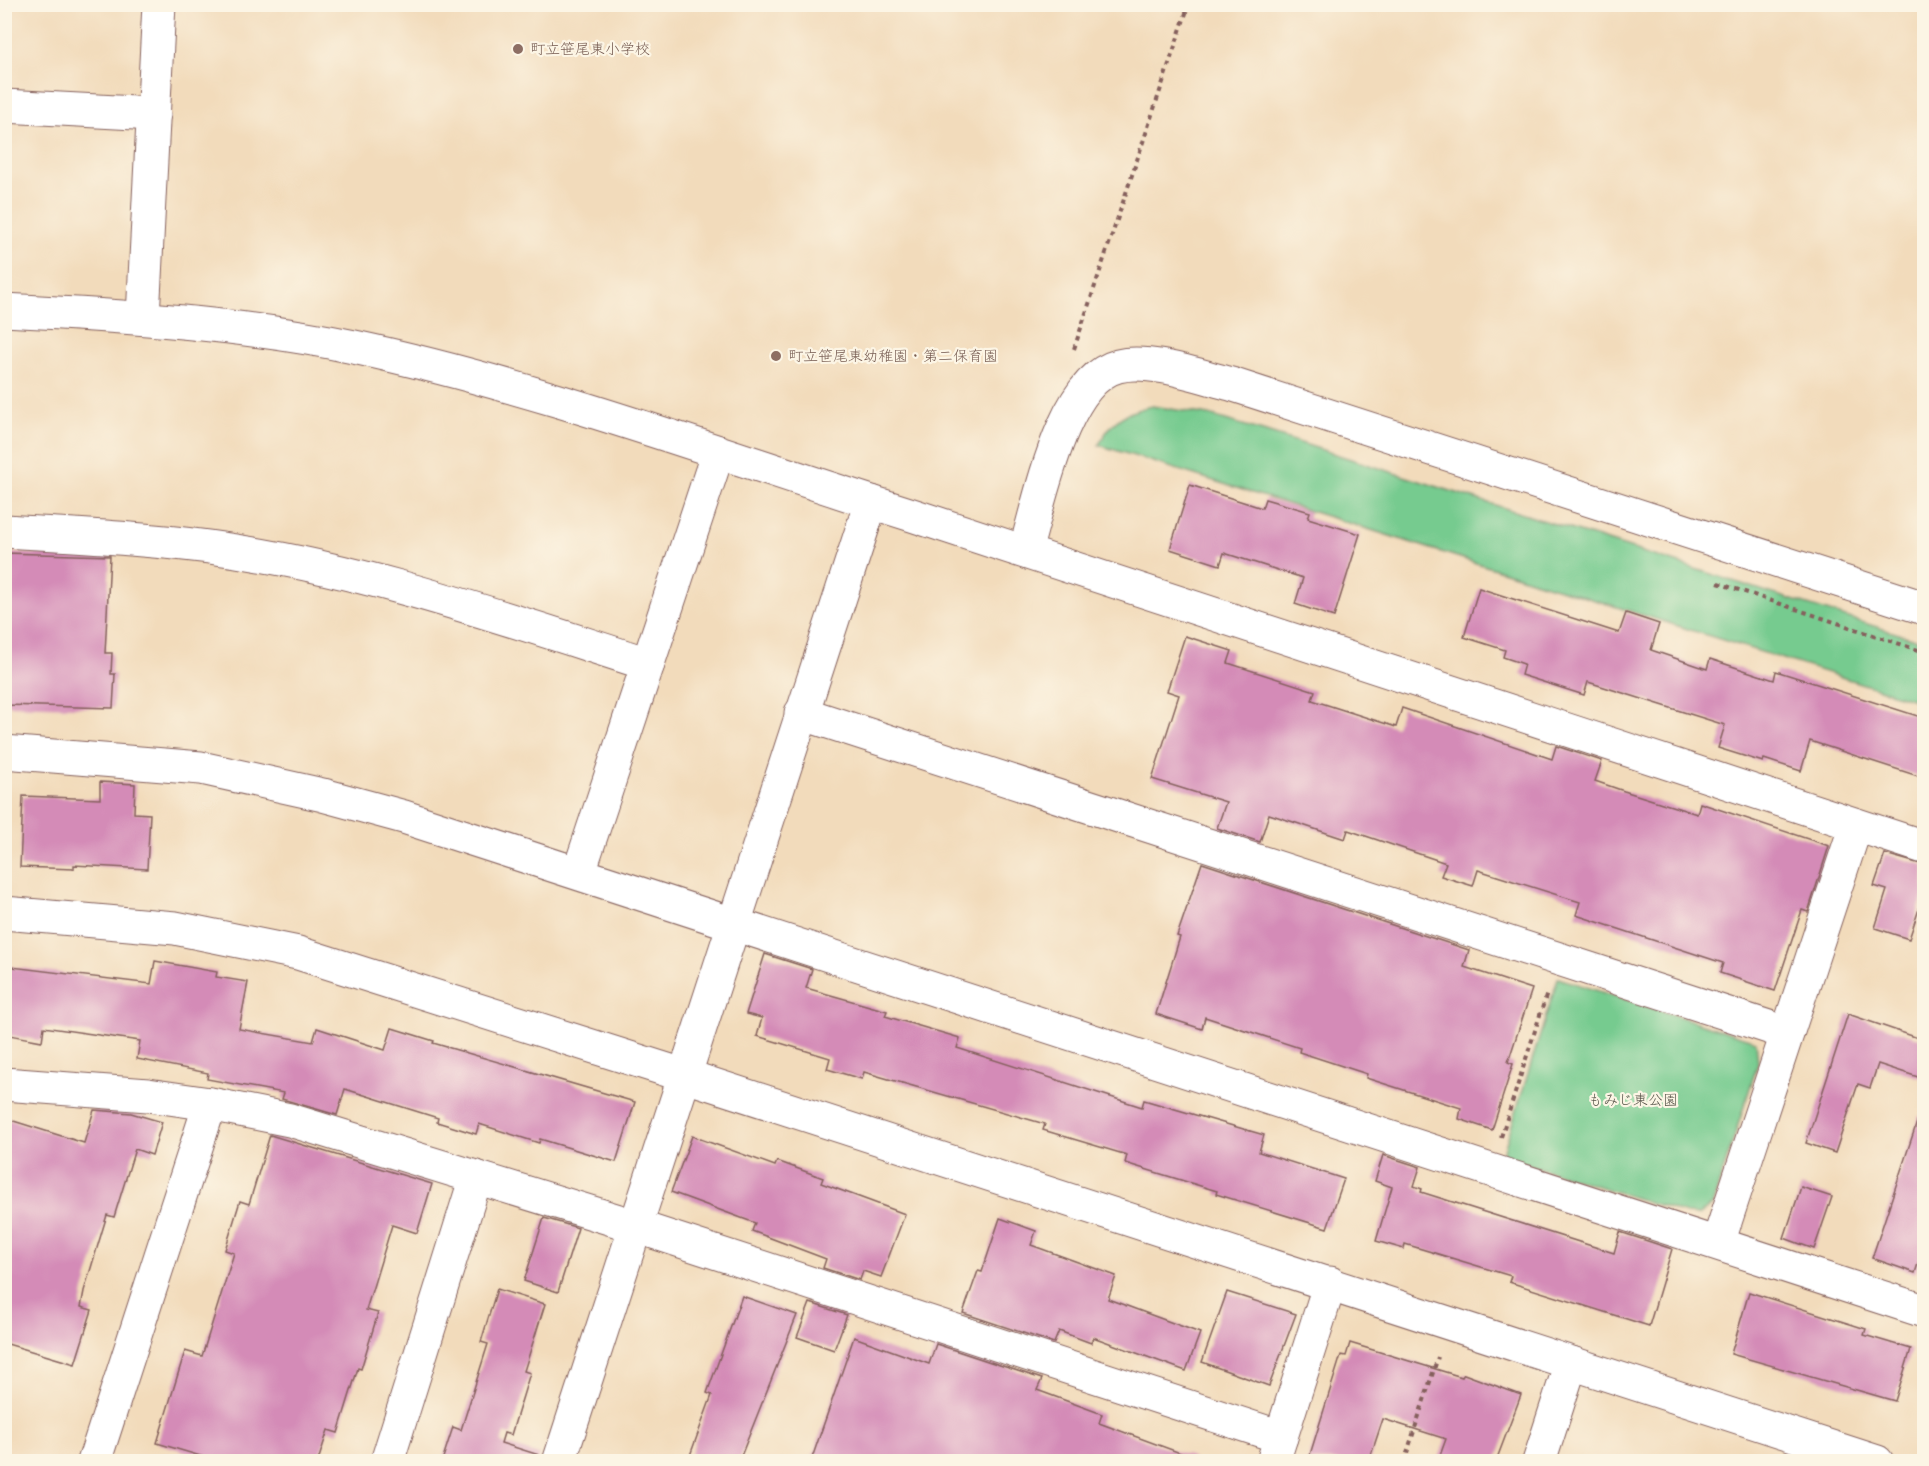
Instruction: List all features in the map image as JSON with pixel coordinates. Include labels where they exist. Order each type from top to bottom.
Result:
[{"type":"street","points":[[143,317],[159,4]]},
{"type":"street","points":[[4,106],[154,114]]},
{"type":"street","points":[[4,310],[143,317],[297,337],[393,356],[558,401],[1025,551],[1924,847]]},
{"type":"street","points":[[1025,551],[1063,425],[1078,398],[1098,376],[1109,369],[1136,364],[1186,372],[1231,384],[1924,608]]},
{"type":"street","points":[[579,872],[718,452]]},
{"type":"street","points":[[560,1461],[683,1074],[735,923],[871,502]]},
{"type":"street","points":[[4,531],[209,547],[325,569],[448,600],[648,664]]},
{"type":"street","points":[[801,713],[1787,1034]]},
{"type":"street","points":[[4,752],[201,768],[384,811],[579,872],[1924,1311]]},
{"type":"street","points":[[1718,1243],[1856,825]]},
{"type":"street","points":[[4,913],[175,928],[298,953],[683,1074],[1877,1461]]},
{"type":"street","points":[[4,1083],[210,1104],[290,1119],[634,1226],[1277,1449],[1330,1284]]},
{"type":"street","points":[[94,1461],[210,1104]]},
{"type":"street","points":[[387,1461],[476,1177]]},
{"type":"street","points":[[1539,1461],[1571,1363]]},
{"type":"path","points":[[1072,354],[1189,4]]},
{"type":"path","points":[[1709,580],[1924,652]]},
{"type":"path","points":[[1491,1169],[1558,958]]},
{"type":"path","points":[[1404,1461],[1439,1354]]},
{"type":"green space","points":[[1152,406],[1209,415],[1263,431],[1924,642],[1924,703],[1099,445],[1108,429],[1120,418]]},
{"type":"green space","name":"もみじ東公園","points":[[1558,978],[1756,1041],[1758,1063],[1712,1206],[1698,1215],[1686,1214],[1502,1156]]},
{"type":"building","points":[[1190,485],[1262,508],[1265,499],[1310,512],[1308,518],[1360,534],[1334,617],[1295,604],[1303,578],[1224,553],[1220,565],[1170,549]]},
{"type":"building","points":[[4,553],[110,556],[105,653],[112,653],[111,674],[115,674],[113,708],[4,705]]},
{"type":"building","points":[[1479,588],[1619,633],[1626,613],[1659,624],[1651,650],[1707,669],[1710,659],[1774,680],[1776,671],[1924,718],[1924,778],[1810,741],[1801,771],[1764,759],[1763,762],[1718,748],[1725,725],[1588,682],[1584,695],[1521,675],[1524,664],[1503,657],[1505,650],[1464,637]]},
{"type":"building","points":[[1185,636],[1232,651],[1228,663],[1315,691],[1312,700],[1396,727],[1402,708],[1552,759],[1556,746],[1602,761],[1595,781],[1697,814],[1700,803],[1829,846],[1808,912],[1802,910],[1775,991],[1720,973],[1723,963],[1576,915],[1580,902],[1478,870],[1473,886],[1441,876],[1446,863],[1348,830],[1345,839],[1269,814],[1260,842],[1217,828],[1226,802],[1152,779],[1179,695],[1167,691]]},
{"type":"building","points":[[100,782],[135,784],[134,813],[150,814],[147,869],[74,865],[74,869],[20,867],[23,796],[100,799]]},
{"type":"building","points":[[1885,854],[1924,865],[1924,894],[1909,939],[1875,928],[1887,890],[1874,886]]},
{"type":"building","points":[[1202,863],[1469,950],[1464,967],[1532,989],[1508,1062],[1513,1064],[1492,1130],[1459,1119],[1461,1108],[1366,1078],[1367,1074],[1299,1052],[1300,1048],[1205,1017],[1202,1029],[1156,1014],[1180,937],[1177,936]]},
{"type":"building","points":[[765,954],[812,969],[806,988],[887,1011],[885,1016],[960,1038],[957,1048],[1142,1107],[1144,1100],[1264,1135],[1259,1152],[1344,1179],[1327,1228],[1125,1163],[1127,1155],[1043,1130],[1045,1124],[864,1072],[862,1079],[827,1069],[830,1058],[757,1036],[762,1018],[746,1014]]},
{"type":"building","points":[[155,961],[217,972],[216,977],[248,982],[239,1029],[313,1042],[317,1028],[385,1050],[392,1028],[434,1041],[433,1043],[635,1102],[616,1162],[540,1139],[539,1143],[479,1124],[476,1134],[437,1122],[438,1118],[345,1089],[337,1115],[282,1099],[284,1093],[207,1079],[208,1073],[137,1059],[140,1041],[44,1027],[42,1041],[4,1034],[4,966],[151,984]]},
{"type":"building","points":[[1848,1014],[1924,1040],[1924,1079],[1878,1064],[1870,1088],[1858,1084],[1835,1153],[1806,1143]]},
{"type":"building","points":[[94,1110],[131,1113],[162,1122],[152,1155],[135,1149],[114,1217],[107,1215],[84,1291],[81,1307],[92,1310],[75,1364],[4,1343],[4,1118],[84,1143]]},
{"type":"building","points":[[1919,1116],[1924,1117],[1924,1245],[1915,1273],[1872,1258]]},
{"type":"building","points":[[270,1135],[432,1184],[417,1233],[392,1225],[366,1310],[378,1313],[361,1369],[358,1368],[338,1433],[328,1430],[318,1461],[217,1461],[157,1443],[185,1351],[202,1356],[234,1253],[225,1250],[240,1201],[249,1204]]},
{"type":"building","points":[[692,1136],[775,1166],[777,1161],[823,1178],[821,1183],[905,1214],[881,1277],[863,1271],[860,1280],[823,1268],[826,1259],[752,1231],[755,1223],[671,1192]]},
{"type":"building","points":[[1383,1155],[1420,1167],[1414,1186],[1422,1189],[1421,1192],[1614,1253],[1620,1232],[1672,1249],[1649,1326],[1509,1282],[1511,1276],[1405,1244],[1404,1249],[1376,1241],[1392,1187],[1375,1181]]},
{"type":"building","points":[[1801,1187],[1832,1197],[1814,1249],[1784,1238]]},
{"type":"building","points":[[544,1218],[578,1228],[558,1292],[524,1281]]},
{"type":"building","points":[[1000,1218],[1036,1231],[1031,1245],[1116,1276],[1108,1299],[1200,1333],[1186,1371],[1093,1337],[1091,1343],[1059,1331],[1054,1343],[963,1313],[978,1271],[982,1272]]},
{"type":"building","points":[[497,1289],[545,1304],[524,1371],[530,1373],[511,1435],[504,1433],[501,1443],[539,1455],[538,1461],[442,1461],[453,1427],[461,1430],[488,1344],[481,1342]]},
{"type":"building","points":[[1227,1292],[1296,1314],[1269,1386],[1202,1362]]},
{"type":"building","points":[[1749,1292],[1866,1329],[1864,1335],[1911,1349],[1895,1401],[1731,1354]]},
{"type":"building","points":[[742,1296],[797,1315],[739,1461],[688,1461],[712,1395],[707,1393]]},
{"type":"building","points":[[810,1303],[847,1315],[834,1350],[797,1337]]},
{"type":"building","points":[[854,1337],[929,1364],[936,1344],[1042,1379],[1037,1390],[1102,1414],[1099,1423],[1194,1458],[1194,1461],[811,1461]]},
{"type":"building","points":[[1350,1343],[1462,1377],[1464,1374],[1521,1395],[1496,1461],[1438,1461],[1446,1439],[1383,1419],[1369,1461],[1308,1461],[1341,1355],[1346,1356]]},
{"type":"place","name":"町立笹尾東小学校","points":[[518,49]]},
{"type":"place","name":"町立笹尾東幼稚園・第二保育園","points":[[776,356]]}]
